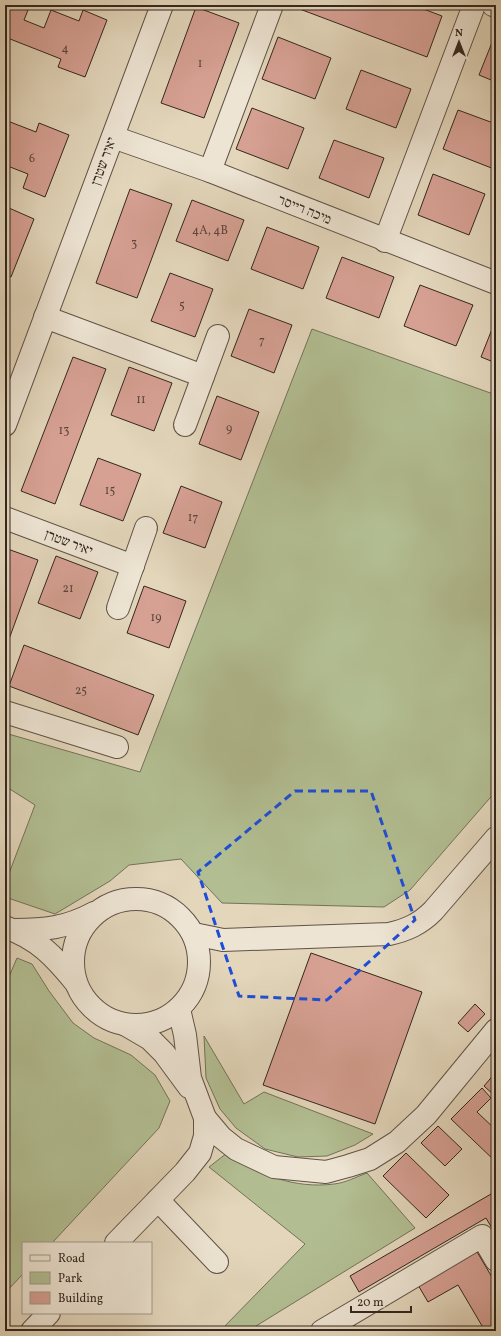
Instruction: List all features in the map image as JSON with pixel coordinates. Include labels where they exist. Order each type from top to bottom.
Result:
[{"type":"street","name":"יאיר שטרן","points":[[5,425],[162,5]]},
{"type":"street","points":[[210,171],[272,5]]},
{"type":"street","points":[[385,240],[483,6],[496,6]]},
{"type":"street","name":"מיכה רייסר","points":[[113,137],[210,171],[496,283]]},
{"type":"street","points":[[45,317],[203,376]]},
{"type":"street","points":[[185,425],[218,336]]},
{"type":"street","name":"יאיר שטרן","points":[[5,518],[133,566]]},
{"type":"street","points":[[118,608],[146,528]]},
{"type":"street","points":[[5,712],[117,747]]},
{"type":"street","points":[[194,934],[223,940],[389,934],[408,930],[422,922],[433,911],[496,838]]},
{"type":"street","points":[[9,928],[41,930],[63,927],[78,922],[120,900],[135,898],[164,904],[186,923],[194,934],[199,953],[200,967],[194,989],[179,1009],[155,1022],[126,1024]]},
{"type":"street","points":[[96,912],[78,936],[73,951],[73,973],[76,982],[87,1002],[104,1017],[126,1024],[150,1039],[164,1053],[221,1137],[236,1149],[274,1167],[326,1172],[370,1158],[397,1142],[426,1115],[496,1030]]},
{"type":"street","points":[[9,928],[40,944],[53,955],[76,982]]},
{"type":"street","points":[[117,1242],[185,1172],[200,1153],[205,1136],[201,1108],[190,1078],[185,1035],[179,1009]]},
{"type":"street","points":[[158,1200],[217,1262]]},
{"type":"street","points":[[322,1331],[482,1236],[496,1260]]},
{"type":"street","points":[[32,1331],[48,1314]]},
{"type":"highlighted area","points":[[295,791],[371,791],[415,920],[327,1000],[239,996],[198,872]]},
{"type":"green space","points":[[312,329],[496,395],[496,791],[410,890],[384,907],[222,903],[181,859],[129,865],[110,881],[55,914],[5,897],[5,884],[35,805],[5,786],[5,733],[140,772]]},
{"type":"green space","points":[[17,958],[32,964],[49,991],[73,1023],[94,1038],[131,1055],[155,1075],[170,1101],[159,1128],[53,1242],[22,1242],[22,1275],[5,1293],[5,986]]},
{"type":"green space","points":[[204,1036],[244,1104],[264,1092],[373,1134],[355,1145],[327,1156],[298,1157],[265,1149],[236,1128],[220,1109],[206,1078]]},
{"type":"green space","points":[[227,1153],[265,1174],[278,1179],[305,1184],[320,1185],[338,1183],[367,1173],[415,1228],[248,1331],[220,1331],[305,1244],[209,1167]]},
{"type":"building","points":[[5,5],[30,5],[24,20],[44,28],[51,10],[79,21],[83,10],[107,20],[85,77],[58,67],[61,59],[5,37]]},
{"type":"building","points":[[298,5],[413,5],[442,16],[427,57],[297,8]]},
{"type":"building","points":[[196,7],[239,23],[204,118],[161,103]]},
{"type":"building","points":[[496,35],[496,82],[479,75]]},
{"type":"building","points":[[278,37],[331,58],[315,99],[262,79]]},
{"type":"building","points":[[361,70],[411,89],[396,128],[346,109]]},
{"type":"building","points":[[252,108],[304,128],[288,169],[236,149]]},
{"type":"building","points":[[458,110],[496,124],[496,163],[494,169],[443,149]]},
{"type":"building","points":[[5,120],[36,132],[39,123],[69,135],[45,197],[23,188],[28,174],[5,165]]},
{"type":"building","points":[[334,140],[384,158],[369,198],[319,178]]},
{"type":"building","points":[[433,174],[485,194],[469,235],[418,215]]},
{"type":"building","points":[[130,189],[172,204],[137,298],[96,283]]},
{"type":"building","points":[[192,200],[244,220],[228,261],[176,241]]},
{"type":"building","points":[[9,208],[34,219],[11,277],[5,274],[5,217]]},
{"type":"building","points":[[267,227],[319,247],[303,289],[251,269]]},
{"type":"building","points":[[342,257],[394,277],[379,318],[326,298]]},
{"type":"building","points":[[170,273],[213,289],[195,337],[151,321]]},
{"type":"building","points":[[420,285],[473,305],[456,346],[404,326]]},
{"type":"building","points":[[249,309],[292,325],[274,373],[231,356]]},
{"type":"building","points":[[496,319],[496,363],[481,357]]},
{"type":"building","points":[[73,357],[106,369],[55,504],[21,491]]},
{"type":"building","points":[[129,367],[172,383],[154,431],[111,415]]},
{"type":"building","points":[[217,396],[259,412],[241,460],[199,444]]},
{"type":"building","points":[[98,458],[141,474],[123,521],[80,505]]},
{"type":"building","points":[[181,486],[222,502],[205,548],[163,533]]},
{"type":"building","points":[[5,548],[38,560],[5,650]]},
{"type":"building","points":[[56,556],[98,572],[80,619],[38,603]]},
{"type":"building","points":[[144,586],[186,601],[169,648],[127,633]]},
{"type":"building","points":[[24,645],[154,695],[138,735],[9,686]]},
{"type":"building","points":[[311,953],[422,992],[375,1124],[263,1085]]},
{"type":"building","points":[[475,1004],[485,1014],[468,1032],[458,1023]]},
{"type":"building","points":[[496,1072],[496,1097],[484,1086]]},
{"type":"building","points":[[482,1088],[491,1098],[477,1112],[496,1130],[496,1162],[451,1119]]},
{"type":"building","points":[[438,1126],[462,1149],[445,1166],[421,1143]]},
{"type":"building","points":[[406,1153],[449,1195],[426,1218],[383,1176]]},
{"type":"building","points":[[491,1194],[496,1202],[496,1235],[486,1218],[359,1292],[350,1276]]},
{"type":"building","points":[[476,1250],[496,1284],[496,1331],[485,1331],[458,1285],[428,1302],[418,1285]]},
{"type":"building","points":[[353,1323],[358,1331],[338,1331]]}]
